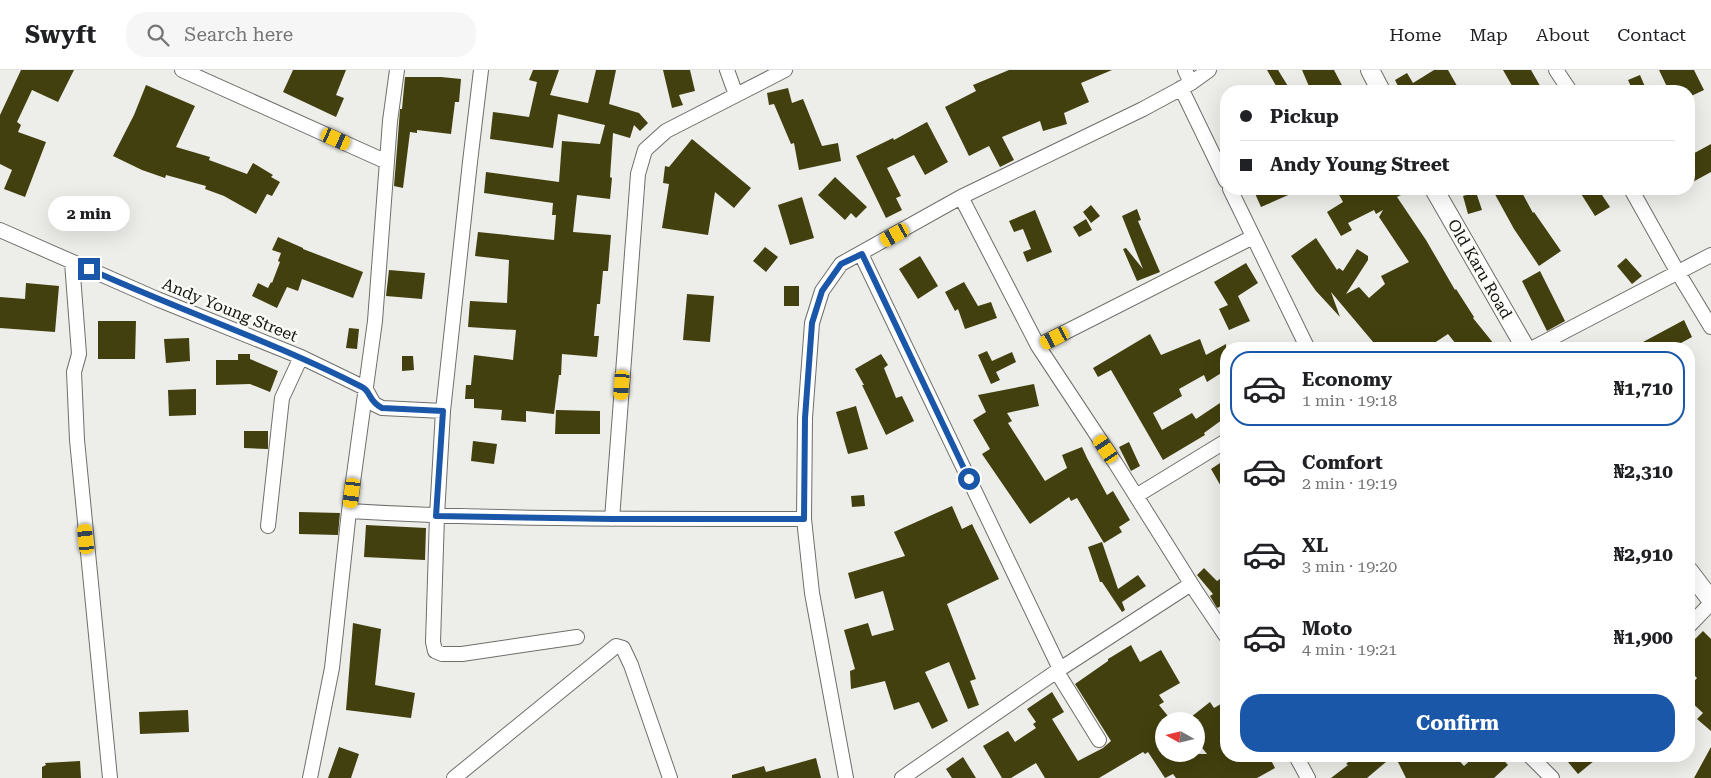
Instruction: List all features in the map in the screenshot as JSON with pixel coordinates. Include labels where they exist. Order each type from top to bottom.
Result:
[{"type":"main road","points":[[1370,70],[1378,85]]},
{"type":"main road","name":"Old Karu Road","points":[[1437,195],[1522,342]]},
{"type":"main road","points":[[1695,579],[1711,601]]},
{"type":"street","points":[[182,70],[387,162]]},
{"type":"street","points":[[310,778],[332,668],[349,511],[375,321],[390,121],[396,70]]},
{"type":"street","points":[[482,70],[443,411],[436,516],[433,642],[435,651],[442,654],[462,654],[577,637]]},
{"type":"street","points":[[727,70],[736,95]]},
{"type":"street","points":[[612,519],[638,174],[645,150],[666,131],[785,70]]},
{"type":"street","points":[[1184,70],[1186,86],[1220,167]]},
{"type":"street","points":[[846,778],[812,593],[804,519],[805,418],[812,323],[822,291],[841,264],[862,254],[961,197],[1143,109],[1186,86],[1209,70]]},
{"type":"street","points":[[1556,70],[1566,85]]},
{"type":"street","points":[[1233,195],[1305,342]]},
{"type":"street","points":[[1634,195],[1711,327]]},
{"type":"street","points":[[961,197],[1038,346],[1220,627]]},
{"type":"street","name":"Andy Young Street","points":[[0,230],[157,299],[300,357],[365,388],[374,404],[382,408],[443,411]]},
{"type":"street","points":[[1038,346],[1253,237]]},
{"type":"street","points":[[862,254],[1059,670],[1099,740]]},
{"type":"street","points":[[1544,342],[1677,271],[1711,255]]},
{"type":"street","points":[[72,262],[80,354],[74,372],[76,440],[110,778]]},
{"type":"street","points":[[268,526],[282,398],[300,357]]},
{"type":"street","points":[[1136,496],[1220,445]]},
{"type":"street","points":[[349,511],[436,516],[612,519],[804,519]]},
{"type":"street","points":[[902,778],[1059,670],[1191,584]]},
{"type":"street","points":[[1695,619],[1711,601]]},
{"type":"street","points":[[454,778],[616,646],[623,648],[631,665],[670,778]]},
{"type":"street","points":[[1299,762],[1308,778]]},
{"type":"street","points":[[1536,762],[1552,778]]},
{"type":"building","points":[[21,70],[74,70],[58,102],[32,90],[17,122],[21,125],[18,132],[46,142],[25,197],[4,189],[12,170],[0,164],[0,115]]},
{"type":"building","points":[[293,70],[346,70],[336,95],[344,98],[336,117],[283,92]]},
{"type":"building","points":[[533,70],[559,70],[550,95],[588,103],[596,70],[616,70],[609,104],[639,113],[648,123],[640,131],[634,125],[630,138],[613,133],[610,199],[577,195],[573,232],[611,235],[608,271],[603,271],[600,304],[597,304],[594,336],[599,336],[597,357],[562,354],[561,375],[559,375],[554,414],[526,411],[526,422],[501,420],[502,410],[474,408],[474,399],[465,399],[466,385],[471,385],[474,355],[513,360],[516,330],[468,327],[470,301],[507,303],[509,260],[475,256],[478,232],[554,240],[556,215],[552,215],[553,203],[484,193],[486,172],[559,182],[562,141],[600,144],[605,125],[558,114],[553,148],[490,139],[493,112],[529,117],[537,82],[529,80]]},
{"type":"building","points":[[663,70],[690,70],[695,91],[679,95],[683,105],[672,108]]},
{"type":"building","points":[[1009,70],[1112,70],[1081,83],[1089,102],[1064,113],[1067,124],[1043,131],[1040,121],[1002,137],[1014,160],[1000,167],[989,146],[969,156],[945,107],[976,91],[973,85]]},
{"type":"building","points":[[1267,70],[1278,70],[1287,85],[1276,85]]},
{"type":"building","points":[[1302,70],[1334,70],[1342,85],[1308,85]]},
{"type":"building","points":[[1434,70],[1448,70],[1457,85],[1398,85],[1395,80],[1407,73],[1413,83]]},
{"type":"building","points":[[1503,70],[1531,70],[1540,85],[1512,85]]},
{"type":"building","points":[[1659,70],[1694,70],[1704,90],[1695,94],[1695,85],[1666,85]]},
{"type":"building","points":[[1640,75],[1644,85],[1630,85],[1628,80]]},
{"type":"building","points":[[405,77],[461,79],[459,102],[455,102],[451,134],[417,130],[417,133],[410,132],[403,188],[394,186],[400,109],[402,109]]},
{"type":"building","points":[[146,85],[195,106],[176,147],[210,157],[209,160],[247,174],[253,163],[273,175],[271,177],[280,182],[272,196],[267,194],[256,214],[224,196],[205,189],[206,186],[166,175],[165,178],[142,170],[113,156],[134,115]]},
{"type":"building","points":[[788,88],[792,103],[803,99],[822,146],[838,143],[841,161],[799,170],[794,143],[791,144],[774,104],[769,105],[767,93]]},
{"type":"building","points":[[927,122],[948,162],[925,175],[914,155],[887,168],[901,196],[896,198],[902,210],[886,218],[856,156],[893,138],[894,140]]},
{"type":"building","points":[[692,139],[751,188],[734,208],[715,192],[708,235],[662,228],[669,184],[663,183],[665,166],[669,167]]},
{"type":"building","points":[[1711,144],[1711,172],[1695,181],[1695,153]]},
{"type":"building","points":[[835,177],[867,207],[856,218],[851,213],[845,220],[818,195]]},
{"type":"building","points":[[1256,195],[1288,195],[1261,207]]},
{"type":"building","points":[[1339,195],[1401,195],[1397,197],[1426,240],[1473,318],[1492,342],[1454,342],[1448,334],[1436,342],[1373,342],[1331,292],[1340,317],[1316,291],[1291,256],[1316,238],[1337,270],[1339,268],[1343,271],[1357,249],[1368,256],[1368,260],[1346,294],[1359,287],[1369,298],[1385,284],[1381,276],[1409,262],[1379,217],[1383,210],[1376,214],[1374,210],[1348,223],[1352,230],[1341,236],[1327,212],[1343,202]]},
{"type":"building","points":[[1477,195],[1482,210],[1468,214],[1463,196]]},
{"type":"building","points":[[1495,195],[1523,195],[1533,213],[1561,251],[1539,266],[1514,229]]},
{"type":"building","points":[[1582,195],[1602,195],[1610,207],[1595,216]]},
{"type":"building","points":[[802,197],[814,238],[790,245],[778,205]]},
{"type":"building","points":[[1091,205],[1100,216],[1091,223],[1083,212]]},
{"type":"building","points":[[1137,209],[1141,220],[1138,221],[1160,272],[1137,281],[1123,249],[1126,248],[1143,269],[1122,216]]},
{"type":"building","points":[[1035,210],[1052,252],[1027,262],[1023,252],[1031,249],[1023,229],[1014,232],[1009,221]]},
{"type":"building","points":[[1086,219],[1092,230],[1079,237],[1073,227]]},
{"type":"building","points":[[278,237],[303,249],[363,272],[353,298],[302,279],[298,291],[287,287],[277,308],[252,296],[258,283],[268,288],[272,283],[280,262],[278,261],[281,253],[272,250]]},
{"type":"building","points":[[765,247],[778,257],[766,272],[753,261]]},
{"type":"building","points":[[920,256],[938,286],[918,299],[899,269]]},
{"type":"building","points":[[1626,258],[1642,276],[1632,284],[1617,266]]},
{"type":"building","points":[[1246,263],[1258,283],[1238,296],[1250,321],[1229,330],[1219,309],[1228,305],[1214,282]]},
{"type":"building","points":[[389,270],[425,273],[422,299],[386,296]]},
{"type":"building","points":[[1540,271],[1565,321],[1547,331],[1522,281]]},
{"type":"building","points":[[964,282],[978,306],[991,302],[997,318],[965,329],[958,309],[955,311],[945,292]]},
{"type":"building","points":[[26,283],[59,286],[55,332],[0,328],[0,297],[25,299]]},
{"type":"building","points":[[784,286],[799,286],[799,306],[784,306]]},
{"type":"building","points":[[687,294],[714,296],[710,342],[683,340]]},
{"type":"building","points":[[1684,320],[1692,337],[1683,342],[1643,342]]},
{"type":"building","points":[[98,321],[136,321],[135,359],[98,359]]},
{"type":"building","points":[[349,328],[359,329],[357,349],[346,348]]},
{"type":"building","points":[[1150,334],[1161,355],[1200,339],[1206,355],[1220,347],[1220,374],[1207,382],[1204,375],[1179,389],[1182,396],[1153,413],[1162,430],[1192,413],[1196,419],[1220,403],[1220,421],[1204,433],[1205,435],[1163,460],[1111,370],[1098,377],[1093,368]]},
{"type":"building","points":[[189,338],[190,361],[166,363],[164,339]]},
{"type":"building","points":[[987,351],[992,361],[1012,352],[1016,362],[996,372],[1000,380],[991,384],[978,355]]},
{"type":"building","points":[[238,354],[250,354],[250,359],[278,371],[270,392],[250,384],[216,385],[216,360],[238,360]]},
{"type":"building","points":[[881,354],[888,365],[884,368],[896,398],[902,396],[914,421],[886,435],[855,369]]},
{"type":"building","points":[[402,356],[413,356],[414,370],[402,371]]},
{"type":"building","points":[[1034,384],[1039,406],[1007,413],[1012,421],[1008,423],[1045,481],[1067,468],[1062,455],[1082,447],[1107,495],[1113,491],[1130,520],[1119,527],[1122,532],[1104,543],[1077,498],[1071,501],[1069,497],[1030,524],[982,454],[990,449],[973,420],[986,412],[978,395]]},
{"type":"building","points":[[196,389],[196,415],[169,416],[168,390]]},
{"type":"building","points":[[856,406],[868,449],[848,454],[836,412]]},
{"type":"building","points":[[556,410],[600,411],[600,434],[555,434]]},
{"type":"building","points":[[244,431],[268,431],[268,449],[244,448]]},
{"type":"building","points":[[473,441],[497,444],[494,464],[471,461]]},
{"type":"building","points":[[1129,442],[1140,466],[1131,471],[1119,447]]},
{"type":"building","points":[[1220,463],[1220,485],[1211,469]]},
{"type":"building","points":[[864,495],[865,506],[852,507],[851,496]]},
{"type":"building","points":[[952,506],[962,529],[972,524],[999,579],[947,604],[976,679],[970,681],[979,705],[968,709],[949,662],[925,672],[948,721],[932,729],[919,702],[894,710],[885,681],[851,689],[850,671],[855,669],[844,630],[868,623],[872,636],[894,630],[883,591],[855,599],[848,573],[905,556],[894,532]]},
{"type":"building","points":[[299,512],[340,513],[338,535],[299,534]]},
{"type":"building","points":[[366,525],[426,528],[425,560],[364,557]]},
{"type":"building","points":[[1102,542],[1118,589],[1138,575],[1146,586],[1122,602],[1125,610],[1122,612],[1102,582],[1100,582],[1088,547]]},
{"type":"building","points":[[1204,568],[1217,581],[1220,579],[1220,606],[1217,608],[1210,596],[1213,594],[1197,575]]},
{"type":"building","points":[[353,623],[381,629],[375,685],[415,693],[411,718],[346,710]]},
{"type":"building","points":[[1703,631],[1711,639],[1711,731],[1697,719],[1703,713],[1695,706],[1695,680],[1697,678],[1695,676],[1695,639]]},
{"type":"building","points":[[1131,645],[1140,662],[1161,650],[1180,683],[1159,695],[1164,702],[1159,705],[1165,712],[1155,712],[1155,762],[1205,762],[1205,754],[1207,754],[1205,751],[1205,712],[1197,712],[1210,702],[1214,708],[1220,704],[1220,762],[1272,762],[1275,768],[1257,778],[1176,778],[1173,774],[1165,778],[1148,752],[1145,754],[1143,752],[1099,778],[1045,778],[1036,763],[1011,778],[1002,778],[983,746],[1008,731],[1015,742],[1036,728],[1033,724],[1036,722],[1027,709],[1052,692],[1064,712],[1052,719],[1078,761],[1103,748],[1111,741],[1075,684],[1108,661],[1108,659]]},
{"type":"building","points":[[188,710],[189,732],[140,734],[139,712]]},
{"type":"building","points":[[339,747],[359,754],[351,778],[328,778]]},
{"type":"building","points":[[1711,747],[1711,778],[1694,778]]},
{"type":"building","points":[[963,757],[976,778],[952,778],[946,769]]},
{"type":"building","points":[[816,758],[821,778],[732,778],[732,775],[764,766],[766,772]]},
{"type":"building","points":[[80,761],[81,778],[42,778],[42,767],[46,765],[45,763]]},
{"type":"building","points":[[1348,762],[1386,762],[1367,778],[1331,778],[1348,765],[1346,764]]},
{"type":"building","points":[[1398,762],[1460,762],[1464,766],[1468,762],[1505,762],[1508,765],[1494,778],[1406,778]]},
{"type":"building","points":[[1568,762],[1593,762],[1578,774]]},
{"type":"route","points":[[89,269],[157,299],[300,357],[365,388],[374,404],[382,408],[443,411],[436,516],[612,519],[804,519],[805,418],[812,323],[822,291],[841,264],[862,254],[969,479]]}]
